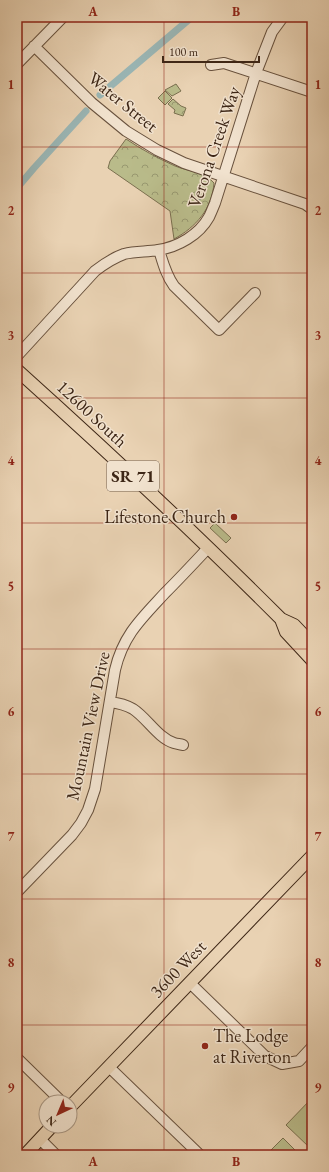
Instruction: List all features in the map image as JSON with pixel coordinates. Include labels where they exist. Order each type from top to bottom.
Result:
[{"type":"main road","name":"12600 South","points":[[17,370],[103,448],[281,619],[294,625],[312,644]]},
{"type":"main road","name":"12600 South","points":[[281,619],[286,632],[312,660]]},
{"type":"main road","name":"3600 West","points":[[78,1099],[312,856]]},
{"type":"main road","points":[[25,1155],[45,1134]]},
{"type":"street","points":[[17,64],[63,17]]},
{"type":"street","name":"Verona Creek Way","points":[[17,356],[95,271],[108,261],[124,254],[137,251],[159,250],[177,244],[186,240],[198,231],[208,218],[215,203],[256,73],[272,32],[283,17]]},
{"type":"street","name":"Water Street","points":[[34,46],[92,103],[126,131],[157,150],[184,163],[292,199],[305,204],[312,209]]},
{"type":"street","points":[[211,65],[224,63],[312,92]]},
{"type":"street","points":[[159,250],[166,275],[174,286],[219,330],[255,293]]},
{"type":"street","name":"Mountain View Drive","points":[[17,892],[72,835],[88,810],[95,789],[117,660],[129,634],[141,619],[208,548]]},
{"type":"street","points":[[110,702],[120,704],[138,712],[165,738],[174,743],[183,745]]},
{"type":"street","points":[[190,982],[265,1056],[282,1064],[299,1061],[312,1047]]},
{"type":"street","points":[[17,1058],[54,1094]]},
{"type":"street","points":[[109,1067],[200,1155]]},
{"type":"street","points":[[40,1139],[56,1155]]},
{"type":"green space","points":[[176,84],[181,91],[172,96],[165,90]]},
{"type":"green space","points":[[165,91],[172,98],[165,105],[158,98]]},
{"type":"green space","points":[[173,99],[181,106],[186,108],[183,116],[174,113],[175,110],[168,104]]},
{"type":"green space","points":[[126,139],[162,160],[206,176],[214,183],[210,201],[202,216],[189,229],[174,239],[170,211],[108,168],[110,161]]},
{"type":"green space","points":[[215,523],[231,538],[226,543],[210,528]]},
{"type":"green space","points":[[312,1098],[312,1144],[309,1147],[286,1125]]},
{"type":"green space","points":[[283,1138],[300,1155],[274,1155],[270,1151]]},
{"type":"waterway","points":[[100,95],[192,17]]},
{"type":"waterway","points":[[17,188],[86,111]]},
{"type":"place","name":"Lifestone Church","points":[[234,517]]},
{"type":"place","name":"The Lodge at Riverton","points":[[205,1046]]}]
